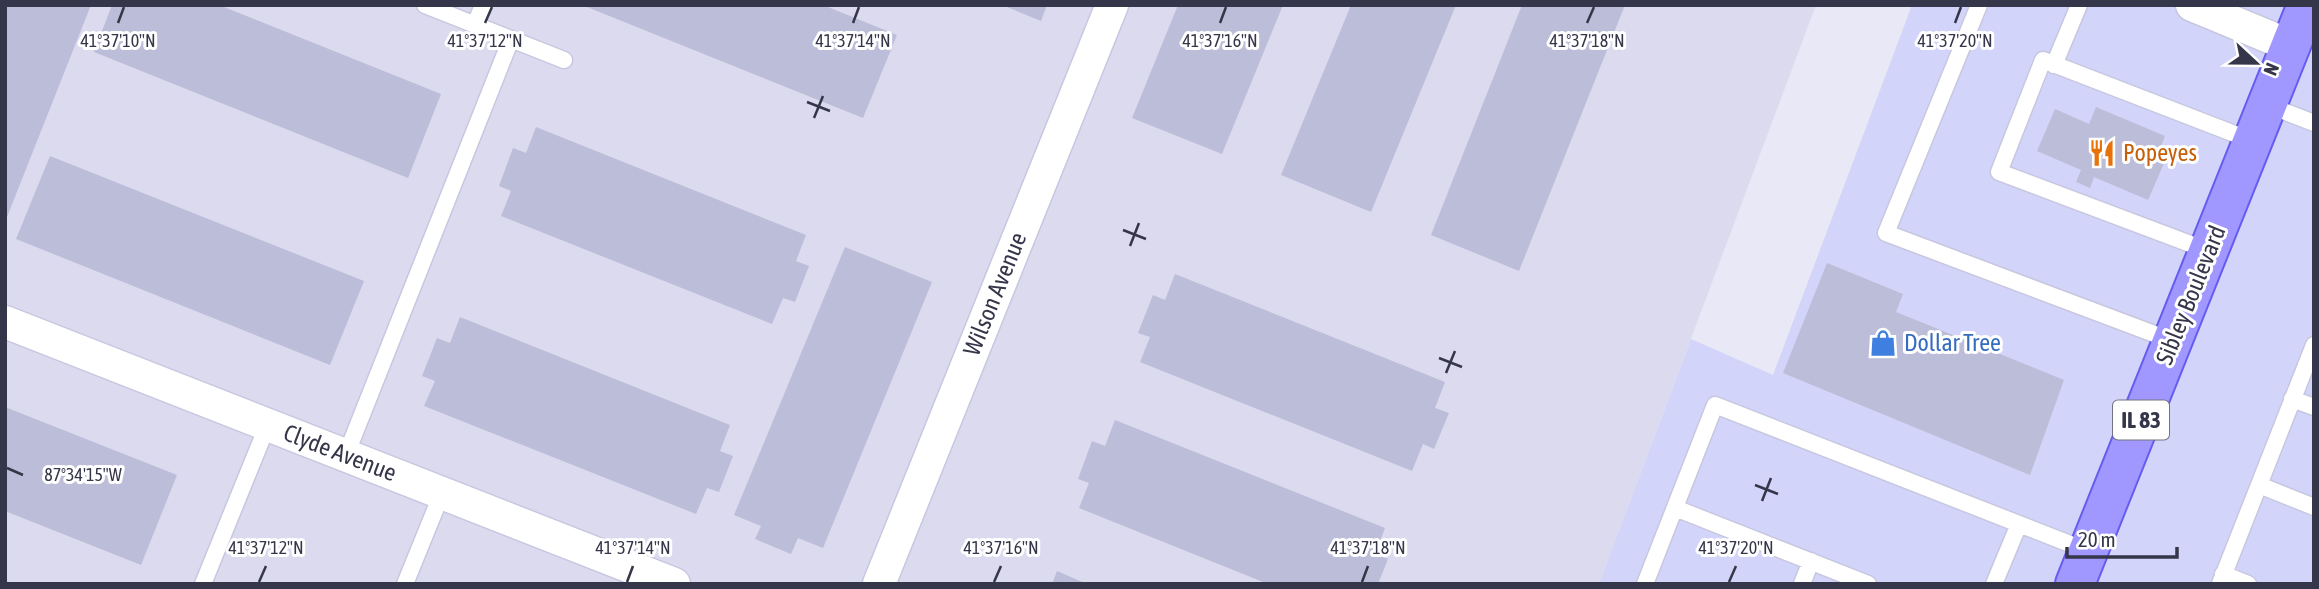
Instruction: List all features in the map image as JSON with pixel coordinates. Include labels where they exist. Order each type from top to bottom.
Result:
[{"type":"main road","name":"Sibley Boulevard","points":[[2082,568],[2291,46],[2311,6]]},
{"type":"street","name":"Wilson Avenue","points":[[879,584],[1112,5]]},
{"type":"street","points":[[2192,5],[2291,46]]},
{"type":"street","name":"Clyde Avenue","points":[[5,322],[674,584]]},
{"type":"lane","points":[[425,5],[564,60]]},
{"type":"lane","points":[[475,25],[483,5]]},
{"type":"lane","points":[[1979,5],[1886,233],[2173,341]]},
{"type":"lane","points":[[2054,65],[2079,5]]},
{"type":"lane","points":[[346,455],[511,39]]},
{"type":"lane","points":[[2209,251],[1999,172],[2043,60],[2253,141]]},
{"type":"lane","points":[[2268,105],[2314,123]]},
{"type":"lane","points":[[2248,584],[2222,579],[2314,345]]},
{"type":"lane","points":[[2292,399],[2314,407]]},
{"type":"lane","points":[[1645,584],[1715,405],[2020,524],[2082,568]]},
{"type":"lane","points":[[203,584],[268,424]]},
{"type":"lane","points":[[2259,485],[2314,507]]},
{"type":"lane","points":[[405,584],[442,493]]},
{"type":"lane","points":[[1675,508],[1868,584]]},
{"type":"lane","points":[[1994,584],[2020,524]]},
{"type":"lane","points":[[1802,584],[1811,561]]},
{"type":"shaded area","points":[[5,5],[1816,5],[1599,584],[5,584]]},
{"type":"shaded area","points":[[1912,5],[2314,5],[2314,584],[1599,584],[1691,339],[1773,375]]},
{"type":"building","points":[[5,5],[91,5],[5,222]]},
{"type":"building","points":[[112,5],[219,5],[441,94],[408,178],[94,52]]},
{"type":"building","points":[[582,5],[823,5],[897,35],[863,118]]},
{"type":"building","points":[[1002,5],[1047,5],[1041,21]]},
{"type":"building","points":[[1178,5],[1283,5],[1222,154],[1132,118]]},
{"type":"building","points":[[1351,5],[1456,5],[1371,212],[1281,175]]},
{"type":"building","points":[[1522,5],[1625,5],[1519,271],[1431,235]]},
{"type":"building","name":"Popeyes","points":[[2096,107],[2165,136],[2159,151],[2168,154],[2148,200],[2094,177],[2090,188],[2076,182],[2081,170],[2037,151],[2055,109],[2089,124]]},
{"type":"building","points":[[536,127],[806,235],[796,261],[809,266],[795,302],[783,298],[772,324],[501,216],[511,191],[499,186],[513,148],[526,153]]},
{"type":"building","points":[[50,156],[364,281],[330,365],[16,239]]},
{"type":"building","points":[[845,247],[932,282],[823,548],[798,538],[791,554],[755,539],[761,526],[734,515]]},
{"type":"building","name":"Dollar Tree","points":[[1827,263],[1903,294],[1896,312],[2064,380],[2030,475],[1783,373]]},
{"type":"building","points":[[1175,274],[1445,382],[1435,408],[1449,413],[1434,449],[1423,444],[1412,471],[1140,362],[1150,337],[1138,333],[1153,295],[1165,300]]},
{"type":"building","points":[[460,317],[730,425],[720,451],[733,456],[719,492],[707,488],[696,514],[424,406],[435,381],[422,376],[437,338],[450,343]]},
{"type":"building","points":[[5,407],[177,475],[141,565],[5,511]]},
{"type":"building","points":[[1115,420],[1385,528],[1375,554],[1388,559],[1378,584],[1268,584],[1079,508],[1089,483],[1078,479],[1092,441],[1105,446]]},
{"type":"building","points":[[1057,571],[1087,584],[1052,584]]},
{"type":"place","name":"Popeyes","points":[[2102,153]]},
{"type":"place","name":"Dollar Tree","points":[[1883,343]]}]
